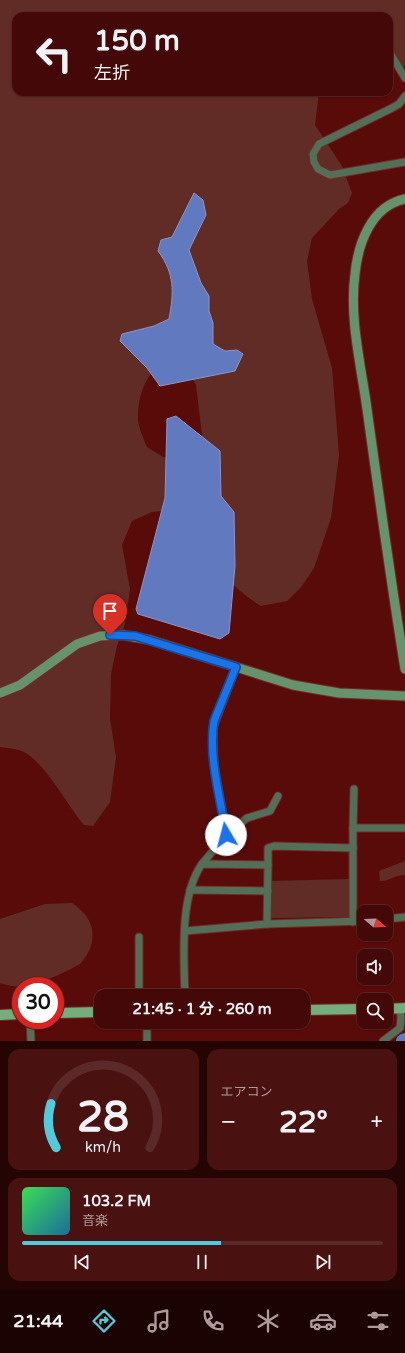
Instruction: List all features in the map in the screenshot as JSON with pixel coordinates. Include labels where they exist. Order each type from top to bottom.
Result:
[{"type":"main road","points":[[310,1010],[357,1009]]},
{"type":"main road","points":[[64,1013],[94,1012]]},
{"type":"main road","points":[[0,1015],[12,1014]]},
{"type":"street","points":[[393,58],[405,78]]},
{"type":"street","points":[[405,96],[403,100],[392,108],[319,144],[313,154],[314,162],[318,169],[330,175],[405,162]]},
{"type":"street","points":[[405,199],[386,207],[378,213],[370,225],[358,258],[353,293],[366,404],[405,669]]},
{"type":"street","points":[[0,693],[20,685],[77,644],[100,636],[135,636],[317,690],[405,696]]},
{"type":"street","points":[[226,835],[214,763],[213,728],[214,721],[236,667]]},
{"type":"street","points":[[353,922],[354,789]]},
{"type":"street","points":[[186,989],[185,931],[190,890],[194,876],[226,835],[247,818],[270,810],[278,796]]},
{"type":"street","points":[[353,828],[405,828]]},
{"type":"street","points":[[267,924],[268,848],[274,846],[353,848]]},
{"type":"street","points":[[202,864],[268,865]]},
{"type":"street","points":[[190,890],[268,891]]},
{"type":"street","points":[[393,918],[405,917]]},
{"type":"street","points":[[185,931],[267,924],[357,922]]},
{"type":"street","points":[[139,937],[139,989]]},
{"type":"street","points":[[383,1041],[400,1028],[402,1009]]},
{"type":"street","points":[[30,1029],[31,1041]]},
{"type":"street","points":[[147,1029],[147,1041]]},
{"type":"shaded area","points":[[0,0],[405,0],[405,66],[393,67],[393,12],[12,12],[12,96],[319,96],[315,125],[342,166],[352,193],[348,203],[339,209],[312,238],[307,261],[312,299],[332,368],[339,455],[331,518],[314,568],[302,586],[287,601],[261,606],[247,597],[224,575],[173,510],[152,512],[132,521],[122,545],[130,589],[125,624],[117,646],[111,674],[110,719],[116,757],[110,802],[93,826],[84,825],[48,775],[32,758],[22,751],[0,747]],"holes":[[[156,368],[188,372],[196,385],[202,435],[197,445],[175,459],[163,457],[147,447],[140,430],[138,413],[144,385],[151,373]]]},
{"type":"shaded area","points":[[405,861],[405,875],[380,881],[379,871]]},
{"type":"shaded area","points":[[350,879],[350,917],[271,918],[271,881]]},
{"type":"shaded area","points":[[72,903],[86,916],[90,923],[93,938],[87,955],[81,963],[55,977],[12,977],[12,986],[0,983],[0,919],[45,904]]},
{"type":"water","points":[[194,193],[203,200],[206,215],[189,250],[201,283],[209,296],[209,311],[213,323],[213,344],[225,351],[237,350],[243,354],[235,371],[160,386],[147,368],[120,341],[122,334],[154,326],[169,319],[172,300],[172,284],[168,268],[158,251],[161,240],[172,237]]},
{"type":"water","points":[[176,416],[220,451],[221,496],[234,512],[235,566],[229,633],[220,639],[138,614],[136,609],[165,498],[167,419]]},
{"type":"route","points":[[110,635],[135,636],[236,667],[214,721],[213,728],[214,763],[226,835]]}]
